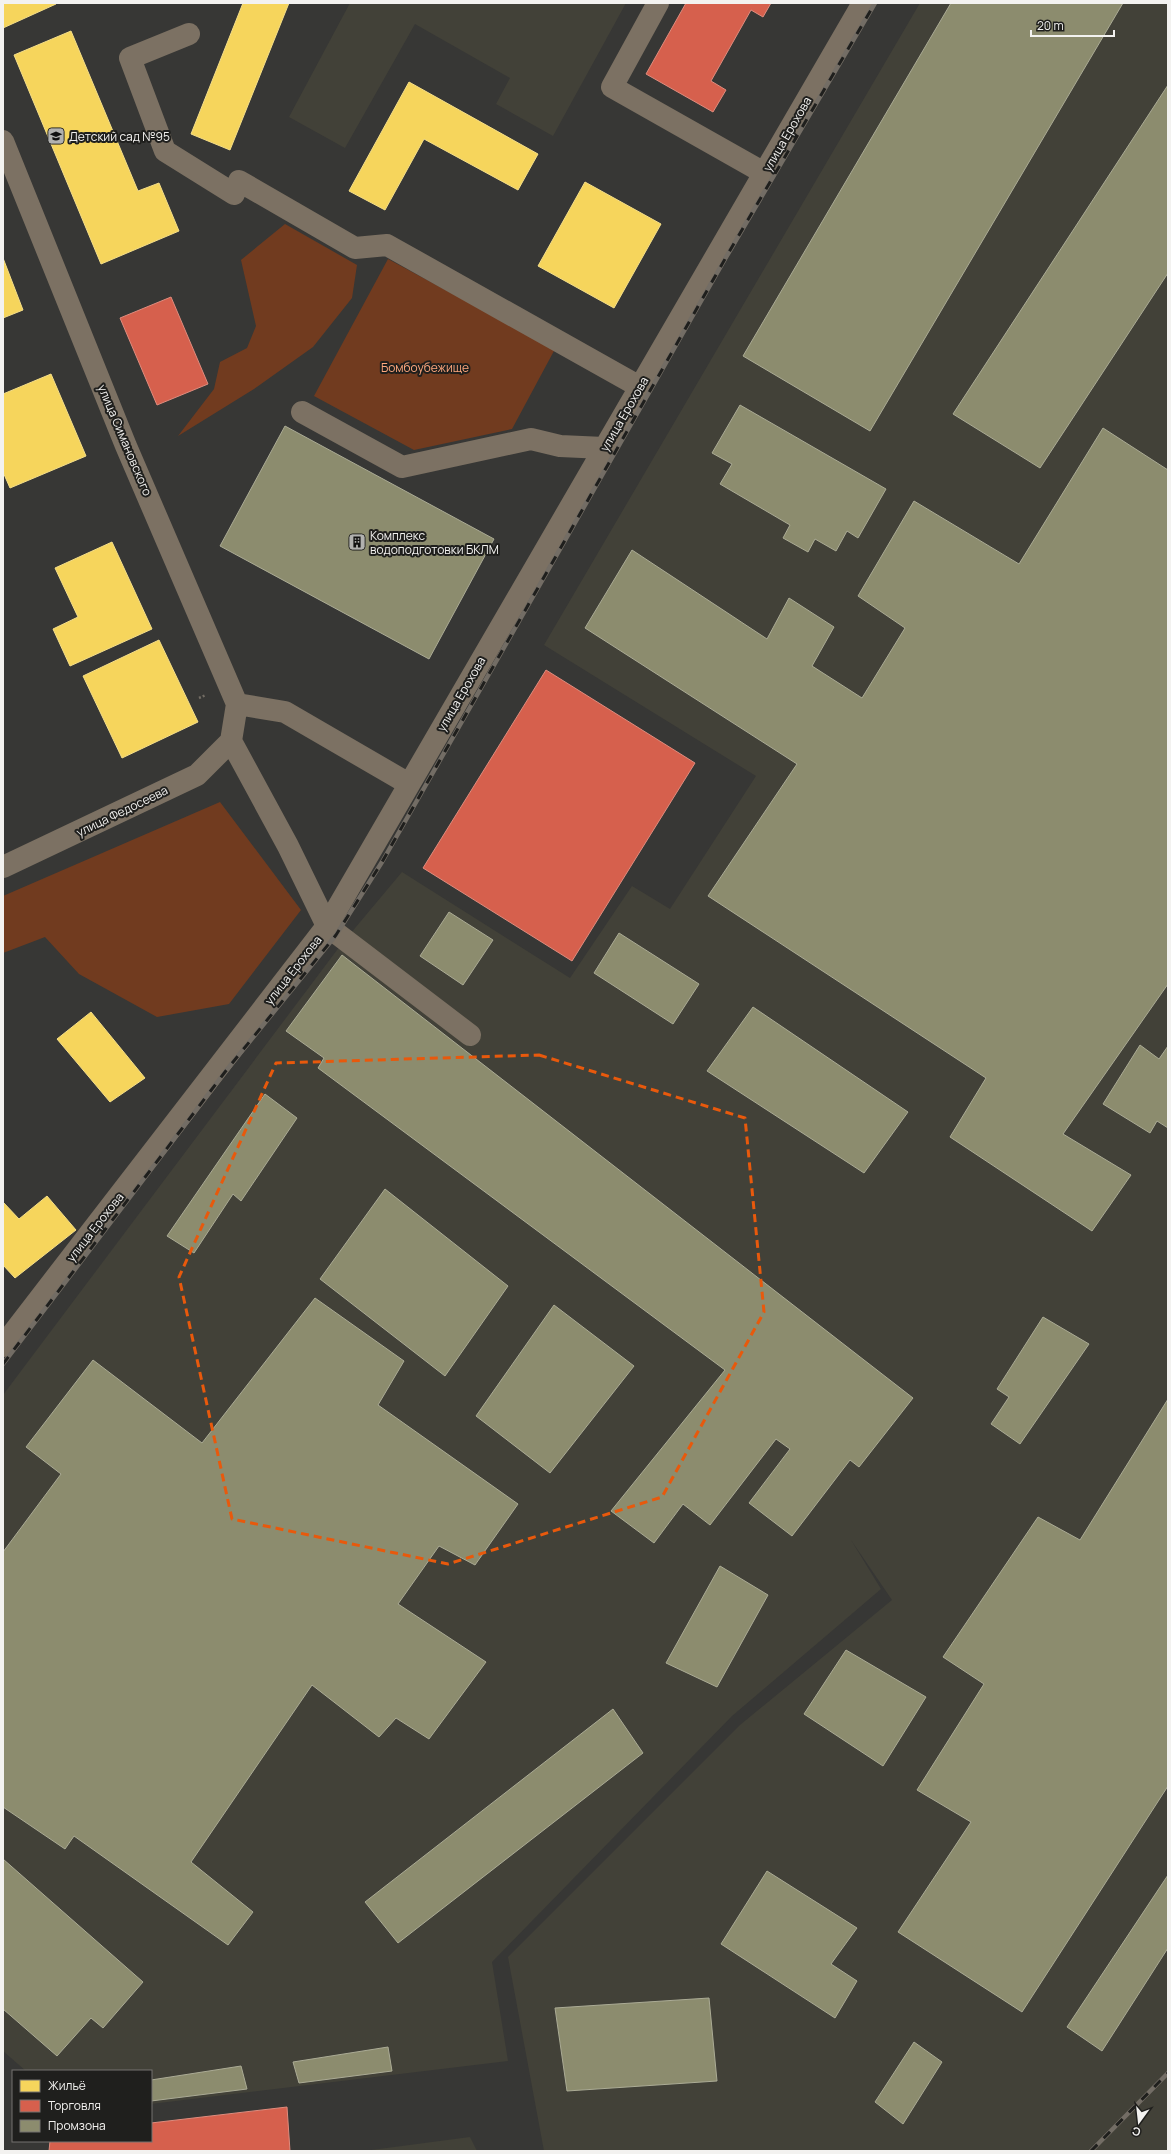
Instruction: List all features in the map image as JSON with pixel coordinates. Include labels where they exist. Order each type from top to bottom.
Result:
[{"type":"street","points":[[658,3],[612,87],[764,173]]},
{"type":"street","name":"улица Ерохова","points":[[3,1346],[327,926],[863,3]]},
{"type":"street","points":[[189,34],[130,58],[165,151],[355,248],[388,245],[640,387]]},
{"type":"street","name":"улица Симановского","points":[[3,141],[126,446],[237,704]]},
{"type":"street","points":[[302,412],[402,467],[531,439],[560,446],[604,448]]},
{"type":"street","points":[[409,784],[285,712],[237,704],[231,741],[288,846],[327,926],[470,1035]]},
{"type":"street","name":"улица Федосеева","points":[[3,867],[196,775],[231,741]]},
{"type":"highlighted area","points":[[539,1055],[745,1118],[764,1312],[662,1497],[448,1564],[232,1519],[179,1277],[276,1063]]},
{"type":"shaded area","points":[[350,3],[626,3],[553,136],[496,104],[510,78],[415,24],[345,148],[289,117]]},
{"type":"shaded area","points":[[920,3],[1168,3],[1168,2151],[544,2151],[508,1957],[740,1725],[892,1600],[851,1540],[881,1589],[732,1716],[492,1962],[508,2061],[152,2104],[152,2070],[25,2070],[3,2051],[3,1395],[340,946],[402,872],[570,978],[632,886],[670,909],[756,776],[544,645]]},
{"type":"shaded area","points":[[470,2137],[477,2151],[364,2151]]},
{"type":"green space","points":[[285,224],[357,265],[352,298],[313,347],[254,389],[178,436],[214,389],[220,362],[247,348],[256,326],[241,260]]},
{"type":"green space","name":"Бомбоубежище","points":[[388,259],[555,349],[512,429],[414,450],[314,396]]},
{"type":"green space","points":[[220,802],[301,910],[229,1004],[157,1017],[79,974],[45,937],[3,953],[3,896]]},
{"type":"building: Жильё","points":[[3,3],[56,3],[56,4],[3,28]]},
{"type":"building: Жильё","points":[[243,3],[289,3],[230,150],[191,134]]},
{"type":"building: Жильё","points":[[71,31],[138,191],[159,183],[179,231],[101,264],[14,55]]},
{"type":"building: Жильё","points":[[409,82],[538,154],[518,190],[424,139],[385,210],[349,191]]},
{"type":"building: Жильё","points":[[585,182],[661,224],[614,308],[538,266]]},
{"type":"building: Жильё","points":[[3,258],[23,310],[3,318]]},
{"type":"building: Жильё","points":[[51,374],[86,456],[10,488],[3,472],[3,394]]},
{"type":"building: Жильё","points":[[112,542],[152,629],[70,666],[53,629],[78,617],[55,568]]},
{"type":"building: Жильё","points":[[159,640],[198,722],[122,758],[83,676]]},
{"type":"building: Жильё","points":[[91,1012],[145,1078],[110,1102],[57,1039]]},
{"type":"building: Жильё","points":[[47,1196],[76,1230],[15,1278],[3,1265],[3,1202],[19,1219]]},
{"type":"building: Торговля","points":[[686,3],[771,3],[763,17],[751,10],[711,81],[726,90],[713,112],[646,74]]},
{"type":"building: Торговля","points":[[171,297],[208,384],[157,405],[120,318]]},
{"type":"building: Торговля","points":[[546,670],[695,763],[572,961],[423,868]]},
{"type":"building: Торговля","points":[[287,2107],[290,2151],[49,2151],[50,2142],[152,2142],[152,2123]]},
{"type":"building: Промзона","points":[[951,3],[1123,3],[870,431],[743,356]]},
{"type":"building: Промзона","points":[[1168,85],[1168,273],[1040,468],[953,414]]},
{"type":"building: Промзона","points":[[740,405],[886,489],[858,538],[847,531],[836,551],[815,539],[808,552],[783,538],[790,525],[720,484],[732,464],[712,453]]},
{"type":"building: Промзона","name":"Комплекс водоподготовки БКЛМ","points":[[285,426],[494,539],[429,659],[220,546]]},
{"type":"building: Промзона","points":[[1103,428],[1168,470],[1168,984],[1063,1134],[1131,1175],[1092,1231],[950,1137],[986,1078],[708,896],[797,764],[585,628],[632,550],[767,639],[789,598],[834,627],[812,666],[862,698],[905,628],[858,596],[914,501],[1019,564]]},
{"type":"building: Промзона","points":[[449,912],[493,940],[463,985],[420,956]]},
{"type":"building: Промзона","points":[[619,933],[699,984],[673,1024],[594,973]]},
{"type":"building: Промзона","points":[[342,955],[913,1398],[859,1467],[850,1460],[792,1536],[749,1503],[790,1449],[776,1439],[710,1525],[683,1504],[654,1543],[611,1511],[725,1370],[318,1068],[324,1058],[286,1031]]},
{"type":"building: Промзона","points":[[753,1007],[908,1112],[864,1173],[707,1071]]},
{"type":"building: Промзона","points":[[1140,1045],[1159,1059],[1168,1046],[1168,1128],[1157,1121],[1150,1133],[1103,1104]]},
{"type":"building: Промзона","points":[[265,1094],[297,1118],[241,1201],[233,1194],[194,1253],[167,1236]]},
{"type":"building: Промзона","points":[[385,1189],[508,1286],[445,1376],[320,1279]]},
{"type":"building: Промзона","points":[[315,1298],[404,1361],[378,1405],[518,1504],[475,1565],[439,1546],[398,1604],[486,1662],[429,1739],[396,1718],[379,1737],[312,1685],[191,1862],[253,1912],[228,1945],[74,1836],[65,1849],[3,1807],[3,1552],[61,1474],[26,1447],[93,1360],[202,1443]]},
{"type":"building: Промзона","points":[[554,1305],[634,1366],[550,1473],[476,1416]]},
{"type":"building: Промзона","points":[[1043,1317],[1089,1344],[1020,1444],[991,1424],[1009,1397],[997,1389]]},
{"type":"building: Промзона","points":[[1168,1399],[1168,1786],[1022,2012],[898,1932],[971,1822],[917,1790],[984,1684],[943,1657],[1038,1517],[1080,1540]]},
{"type":"building: Промзона","points":[[720,1566],[768,1595],[717,1687],[666,1663]]},
{"type":"building: Промзона","points":[[846,1650],[926,1697],[883,1766],[804,1714]]},
{"type":"building: Промзона","points":[[613,1709],[643,1753],[398,1943],[365,1902]]},
{"type":"building: Промзона","points":[[3,1859],[143,1982],[103,2028],[91,2018],[57,2056],[3,2009]]},
{"type":"building: Промзона","points":[[767,1871],[857,1928],[831,1964],[857,1981],[835,2018],[721,1944]]},
{"type":"building: Промзона","points":[[1168,1875],[1168,1948],[1102,2051],[1067,2027]]},
{"type":"building: Промзона","points":[[709,1998],[717,2081],[567,2091],[555,2008]]},
{"type":"building: Промзона","points":[[914,2042],[942,2062],[903,2124],[875,2102]]},
{"type":"building: Промзона","points":[[388,2047],[392,2071],[299,2083],[293,2062]]},
{"type":"building: Промзона","points":[[241,2066],[247,2089],[152,2101],[152,2080]]},
{"type":"railway","points":[[3,1364],[225,1072],[336,935],[382,862],[725,259],[875,3]]},
{"type":"railway","points":[[1091,2151],[1168,2073]]},
{"type":"place","name":"Детский сад №95","points":[[56,136]]},
{"type":"place","name":"Комплекс водоподготовки БКЛМ","points":[[357,542]]}]
